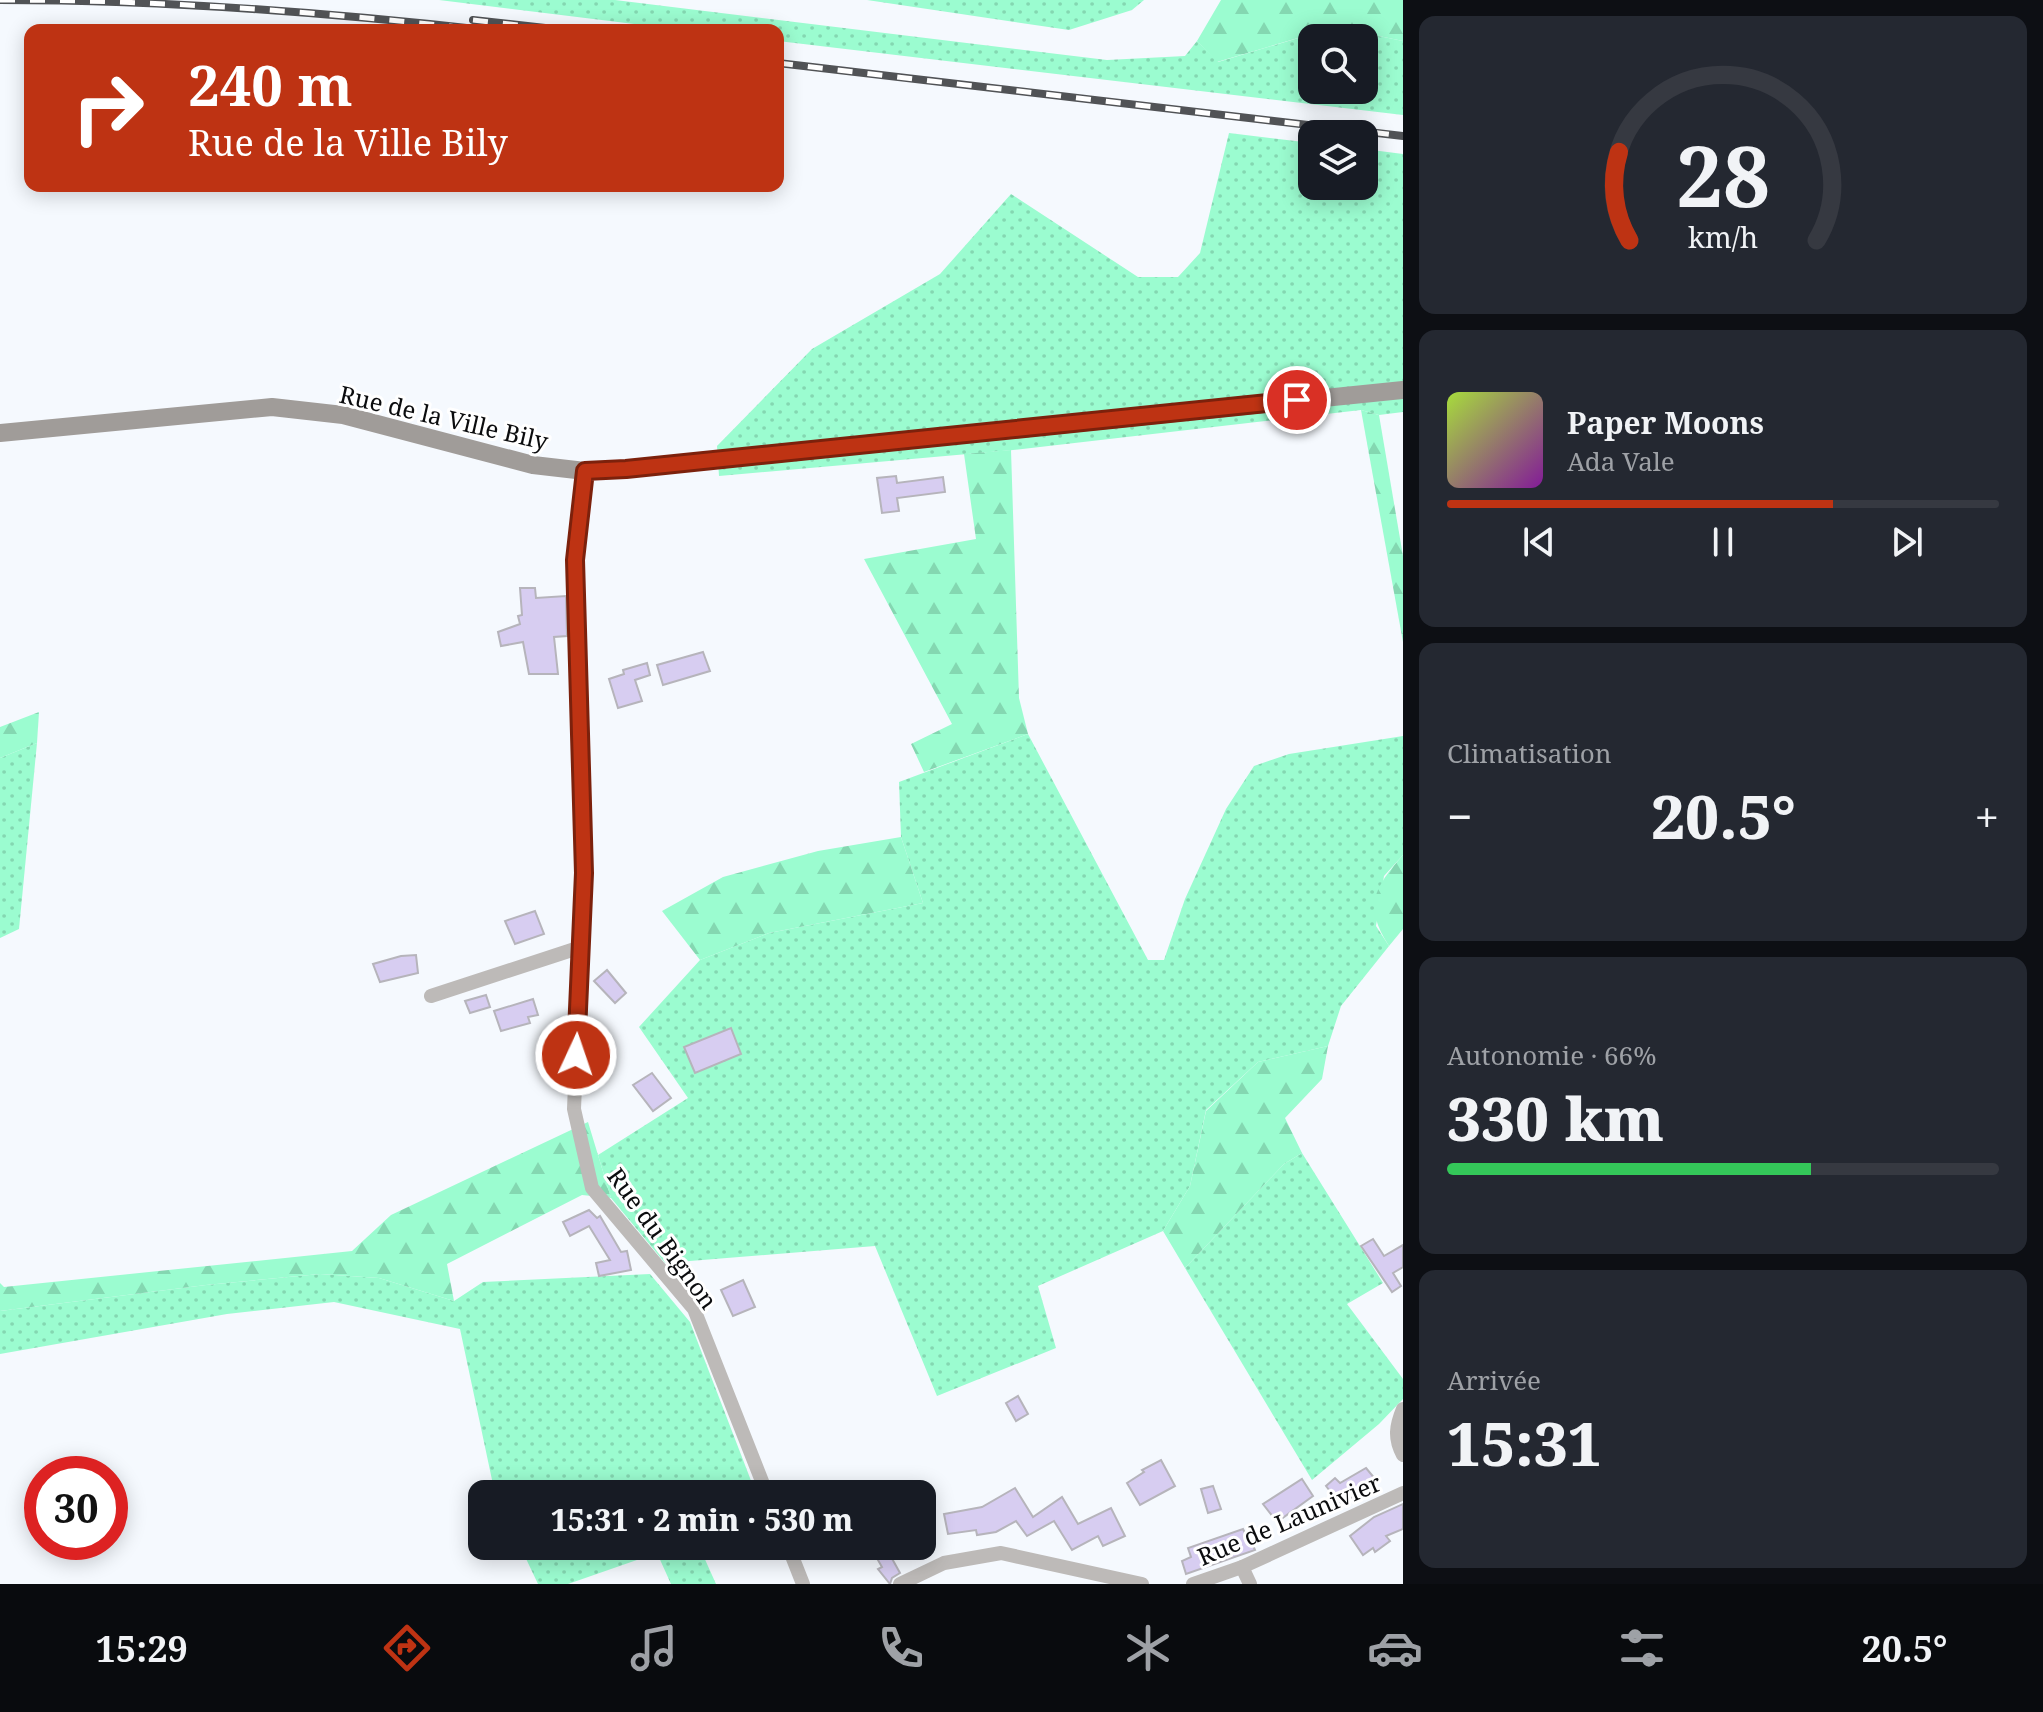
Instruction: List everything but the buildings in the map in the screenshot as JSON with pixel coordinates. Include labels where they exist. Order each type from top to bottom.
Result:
[{"type":"street","name":"Rue de la Ville Bily","points":[[0,433],[272,407],[343,415],[533,465],[585,471],[1403,390]]},
{"type":"street","name":"Rue du Bignon","points":[[585,471],[575,560],[584,873],[574,1109],[592,1188],[694,1309],[761,1480]]},
{"type":"street","points":[[431,996],[581,947]]},
{"type":"street","points":[[1403,1409],[1396,1426],[1398,1445],[1403,1455]]},
{"type":"street","name":"Rue de Launivier","points":[[1193,1584],[1242,1567],[1403,1493]]},
{"type":"street","points":[[900,1584],[944,1563],[1001,1553],[1142,1584]]},
{"type":"street","points":[[794,1560],[803,1584]]},
{"type":"street","points":[[1242,1567],[1250,1584]]},
{"type":"green space","points":[[439,0],[615,0],[1107,60],[1185,56],[1197,41],[1218,62],[1298,38],[1298,103],[784,42],[784,24],[634,24]]},
{"type":"green space","points":[[867,0],[1144,0],[1132,10],[1069,30]]},
{"type":"green space","points":[[1221,0],[1403,0],[1403,41],[1378,36],[1378,24],[1298,24],[1298,38],[1217,62],[1197,41]]},
{"type":"green space","points":[[1378,36],[1403,41],[1403,115],[1310,104],[1378,104]]},
{"type":"green space","points":[[1229,133],[1298,141],[1298,200],[1378,200],[1378,151],[1403,154],[1403,412],[1379,415],[1361,410],[1013,450],[719,476],[717,446],[812,349],[940,274],[1011,194],[1138,277],[1178,277],[1200,253]]},
{"type":"green space","points":[[1361,410],[1379,415],[1403,556],[1403,642]]},
{"type":"green space","points":[[1011,450],[1019,698],[1028,734],[924,772],[911,744],[952,724],[864,559],[976,539],[964,454]]},
{"type":"green space","points":[[39,712],[37,743],[0,758],[0,727]]},
{"type":"green space","points":[[1028,734],[1148,960],[1164,960],[1185,899],[1226,809],[1254,766],[1289,754],[1403,736],[1403,855],[1384,876],[1376,926],[1389,946],[1341,1006],[1328,1046],[1258,1062],[1206,1110],[1190,1186],[1163,1231],[1038,1286],[1056,1348],[937,1396],[875,1246],[665,1263],[611,1198],[598,1155],[688,1098],[639,1027],[700,960],[769,933],[923,903],[901,837],[899,782]]},
{"type":"green space","points":[[37,743],[19,929],[0,938],[0,758]]},
{"type":"green space","points":[[901,837],[923,903],[769,933],[700,960],[662,911],[723,877],[818,851]]},
{"type":"green space","points":[[1403,855],[1403,929],[1389,946],[1376,920],[1375,898],[1385,878]]},
{"type":"green space","points":[[1328,1046],[1322,1079],[1285,1118],[1302,1153],[1284,1164],[1185,1268],[1163,1231],[1190,1186],[1206,1111],[1258,1062]]},
{"type":"green space","points":[[588,1122],[611,1198],[582,1195],[447,1264],[454,1301],[379,1278],[320,1274],[0,1311],[0,1283],[4,1287],[352,1251],[391,1215]]},
{"type":"green space","points":[[1302,1153],[1383,1283],[1347,1304],[1403,1379],[1403,1399],[1379,1424],[1312,1480],[1185,1268],[1284,1164]]},
{"type":"green space","points":[[320,1274],[379,1278],[454,1301],[483,1282],[650,1274],[690,1322],[751,1480],[492,1480],[460,1329],[334,1302],[227,1314],[0,1354],[0,1311]]},
{"type":"green space","points":[[527,1560],[637,1560],[568,1584],[538,1584]]},
{"type":"green space","points":[[660,1560],[705,1560],[716,1584],[671,1584]]},
{"type":"railway","points":[[0,0],[243,8],[424,24]]},
{"type":"railway","points":[[473,20],[509,24]]},
{"type":"railway","points":[[784,64],[1403,136]]},
{"type":"route","points":[[576,1055],[584,873],[575,560],[585,471],[1297,400]]}]
